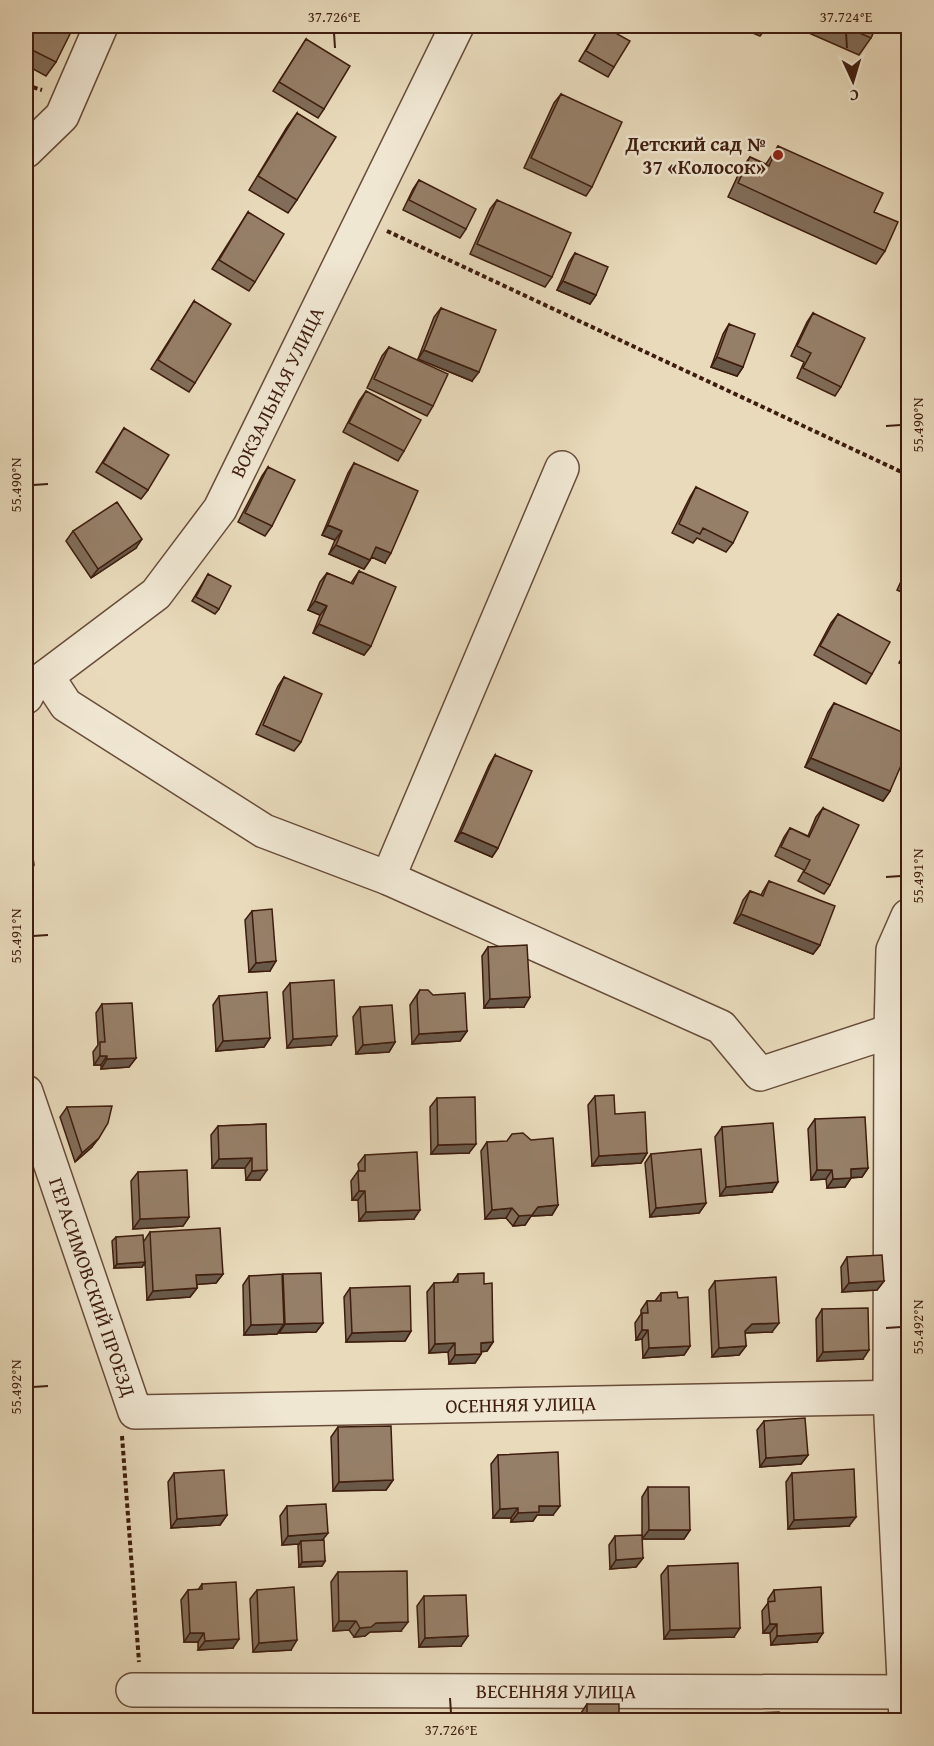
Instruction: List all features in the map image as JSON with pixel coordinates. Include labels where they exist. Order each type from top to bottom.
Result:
[{"type":"street","points":[[26,151],[62,116],[101,26]]},
{"type":"street","name":"ВОКЗАЛЬНАЯ УЛИЦА","points":[[387,878],[264,831],[36,687],[156,594],[220,509],[457,26]]},
{"type":"street","points":[[562,468],[387,878],[721,1027],[760,1074],[900,1030]]},
{"type":"street","points":[[907,1702],[899,1397],[900,1030],[893,950],[909,916]]},
{"type":"street","name":"ГЕРАСИМОВСКИЙ ПРОЕЗД","points":[[26,1092],[135,1412]]},
{"type":"street","name":"ОСЕННЯЯ УЛИЦА","points":[[135,1412],[899,1397]]},
{"type":"street","name":"ВЕСЕННЯЯ УЛИЦА","points":[[133,1690],[907,1702]]},
{"type":"path","points":[[362,219],[909,475]]},
{"type":"path","points":[[133,1690],[139,1663],[121,1418],[135,1412]]},
{"type":"building","points":[[26,26],[74,26],[56,62],[26,47]]},
{"type":"building","points":[[600,26],[630,41],[614,67],[586,51]]},
{"type":"building","points":[[843,26],[876,26],[871,38]]},
{"type":"building","points":[[306,39],[350,66],[324,109],[279,82]]},
{"type":"building","points":[[561,94],[622,122],[592,187],[531,158]]},
{"type":"building","points":[[297,113],[336,137],[297,200],[258,176]]},
{"type":"building","points":[[778,146],[883,193],[874,212],[898,222],[885,251],[738,183],[750,157],[769,166]]},
{"type":"building","points":[[419,180],[476,209],[466,229],[409,200]]},
{"type":"building","points":[[497,200],[571,233],[552,277],[477,244]]},
{"type":"building","points":[[248,212],[284,234],[255,282],[219,260]]},
{"type":"building","points":[[575,253],[608,267],[596,295],[563,281]]},
{"type":"building","points":[[194,301],[231,324],[195,383],[158,360]]},
{"type":"building","points":[[441,308],[496,330],[479,372],[424,350]]},
{"type":"building","points":[[813,313],[865,338],[841,387],[803,368],[811,353],[797,346]]},
{"type":"building","points":[[729,324],[755,334],[743,367],[717,357]]},
{"type":"building","points":[[389,347],[448,374],[433,406],[374,379]]},
{"type":"building","points":[[366,391],[421,420],[404,451],[349,423]]},
{"type":"building","points":[[124,428],[169,455],[148,490],[103,463]]},
{"type":"building","points":[[354,463],[418,491],[391,553],[376,547],[370,560],[336,545],[342,531],[328,525]]},
{"type":"building","points":[[268,467],[295,480],[272,526],[245,513]]},
{"type":"building","points":[[696,487],[748,512],[733,543],[703,528],[700,534],[679,524]]},
{"type":"building","points":[[117,502],[142,539],[98,569],[73,531]]},
{"type":"building","points":[[909,569],[909,583],[903,581]]},
{"type":"building","points":[[359,571],[396,587],[371,646],[319,624],[327,606],[315,601],[327,573],[353,584]]},
{"type":"building","points":[[208,574],[231,586],[219,609],[196,597]]},
{"type":"building","points":[[838,614],[890,642],[872,674],[820,646]]},
{"type":"building","points":[[284,677],[322,694],[301,742],[263,725]]},
{"type":"building","points":[[834,703],[909,735],[909,747],[890,791],[811,758]]},
{"type":"building","points":[[495,755],[532,771],[498,848],[461,832]]},
{"type":"building","points":[[823,808],[859,825],[830,885],[804,872],[810,860],[781,847],[790,828],[809,837]]},
{"type":"building","points":[[26,851],[33,858],[34,865],[31,873],[26,876]]},
{"type":"building","points":[[769,881],[835,906],[820,945],[741,914],[750,891],[763,896]]},
{"type":"building","points":[[272,909],[276,961],[256,963],[252,911]]},
{"type":"building","points":[[527,945],[530,997],[490,999],[488,947]]},
{"type":"building","points":[[334,980],[337,1036],[293,1039],[290,983]]},
{"type":"building","points":[[420,990],[428,990],[433,995],[465,993],[467,1031],[419,1034],[417,996]]},
{"type":"building","points":[[267,992],[270,1038],[223,1041],[219,996]]},
{"type":"building","points":[[132,1003],[136,1058],[107,1059],[107,1056],[100,1056],[100,1042],[105,1042],[102,1004]]},
{"type":"building","points":[[392,1005],[395,1042],[363,1045],[360,1007]]},
{"type":"building","points":[[614,1095],[615,1114],[645,1112],[647,1153],[599,1156],[595,1096]]},
{"type":"building","points":[[475,1097],[476,1144],[438,1145],[437,1098]]},
{"type":"building","points":[[112,1106],[108,1123],[99,1138],[82,1153],[67,1107]]},
{"type":"building","points":[[865,1117],[868,1168],[851,1169],[851,1178],[833,1179],[832,1170],[817,1170],[815,1119]]},
{"type":"building","points":[[773,1123],[778,1182],[726,1187],[722,1127]]},
{"type":"building","points":[[266,1124],[267,1170],[252,1171],[252,1158],[219,1159],[218,1126]]},
{"type":"building","points":[[523,1133],[531,1140],[553,1138],[558,1205],[538,1207],[532,1215],[519,1216],[512,1208],[492,1210],[487,1142],[507,1141],[512,1134]]},
{"type":"building","points":[[701,1149],[706,1203],[656,1208],[651,1154]]},
{"type":"building","points":[[417,1152],[420,1210],[366,1212],[365,1191],[359,1191],[358,1171],[365,1171],[365,1155]]},
{"type":"building","points":[[187,1170],[189,1217],[140,1219],[138,1172]]},
{"type":"building","points":[[220,1228],[223,1274],[196,1275],[197,1288],[153,1291],[150,1232]]},
{"type":"building","points":[[143,1235],[145,1262],[117,1264],[116,1237]]},
{"type":"building","points":[[882,1255],[884,1281],[849,1283],[847,1257]]},
{"type":"building","points":[[321,1273],[323,1323],[285,1324],[283,1274]]},
{"type":"building","points":[[484,1273],[484,1284],[492,1283],[493,1342],[481,1343],[481,1354],[455,1355],[455,1343],[435,1344],[434,1283],[458,1282],[458,1274]]},
{"type":"building","points":[[282,1274],[284,1324],[251,1325],[249,1276]]},
{"type":"building","points":[[776,1277],[779,1323],[752,1324],[745,1331],[746,1346],[719,1348],[715,1281]]},
{"type":"building","points":[[410,1286],[411,1331],[352,1333],[350,1288]]},
{"type":"building","points":[[677,1292],[678,1298],[688,1297],[690,1346],[649,1348],[648,1330],[642,1330],[642,1313],[648,1313],[647,1301],[661,1301],[661,1293]]},
{"type":"building","points":[[868,1308],[869,1350],[823,1352],[822,1309]]},
{"type":"building","points":[[805,1418],[808,1455],[766,1458],[764,1421]]},
{"type":"building","points":[[391,1426],[393,1480],[339,1482],[338,1427]]},
{"type":"building","points":[[558,1452],[560,1506],[539,1506],[539,1512],[518,1513],[518,1508],[500,1509],[498,1455]]},
{"type":"building","points":[[854,1469],[856,1517],[794,1520],[792,1473]]},
{"type":"building","points":[[224,1470],[227,1515],[177,1519],[174,1473]]},
{"type":"building","points":[[648,1487],[689,1487],[690,1530],[649,1530]]},
{"type":"building","points":[[326,1504],[328,1533],[288,1536],[287,1506]]},
{"type":"building","points":[[642,1535],[643,1558],[616,1560],[615,1536]]},
{"type":"building","points":[[324,1540],[325,1561],[302,1562],[301,1541]]},
{"type":"building","points":[[738,1563],[740,1628],[670,1630],[668,1566]]},
{"type":"building","points":[[407,1571],[408,1622],[376,1623],[371,1627],[360,1628],[356,1621],[339,1621],[338,1572]]},
{"type":"building","points":[[236,1582],[239,1639],[205,1641],[204,1633],[190,1633],[188,1590],[202,1589],[202,1584]]},
{"type":"building","points":[[294,1587],[297,1640],[259,1643],[257,1590]]},
{"type":"building","points":[[821,1587],[823,1633],[777,1636],[777,1624],[770,1624],[768,1602],[775,1601],[774,1590]]},
{"type":"building","points":[[466,1595],[468,1636],[425,1638],[424,1596]]},
{"type":"building","points":[[587,1704],[619,1704],[619,1720],[587,1720]]},
{"type":"building","points":[[779,1712],[779,1720],[735,1720],[735,1714]]},
{"type":"building","points":[[275,1714],[276,1720],[257,1720],[257,1716]]},
{"type":"building","points":[[241,1715],[241,1720],[216,1720],[215,1717]]},
{"type":"place","name":"Детский сад № 37 «Колосок»","points":[[778,155]]}]
